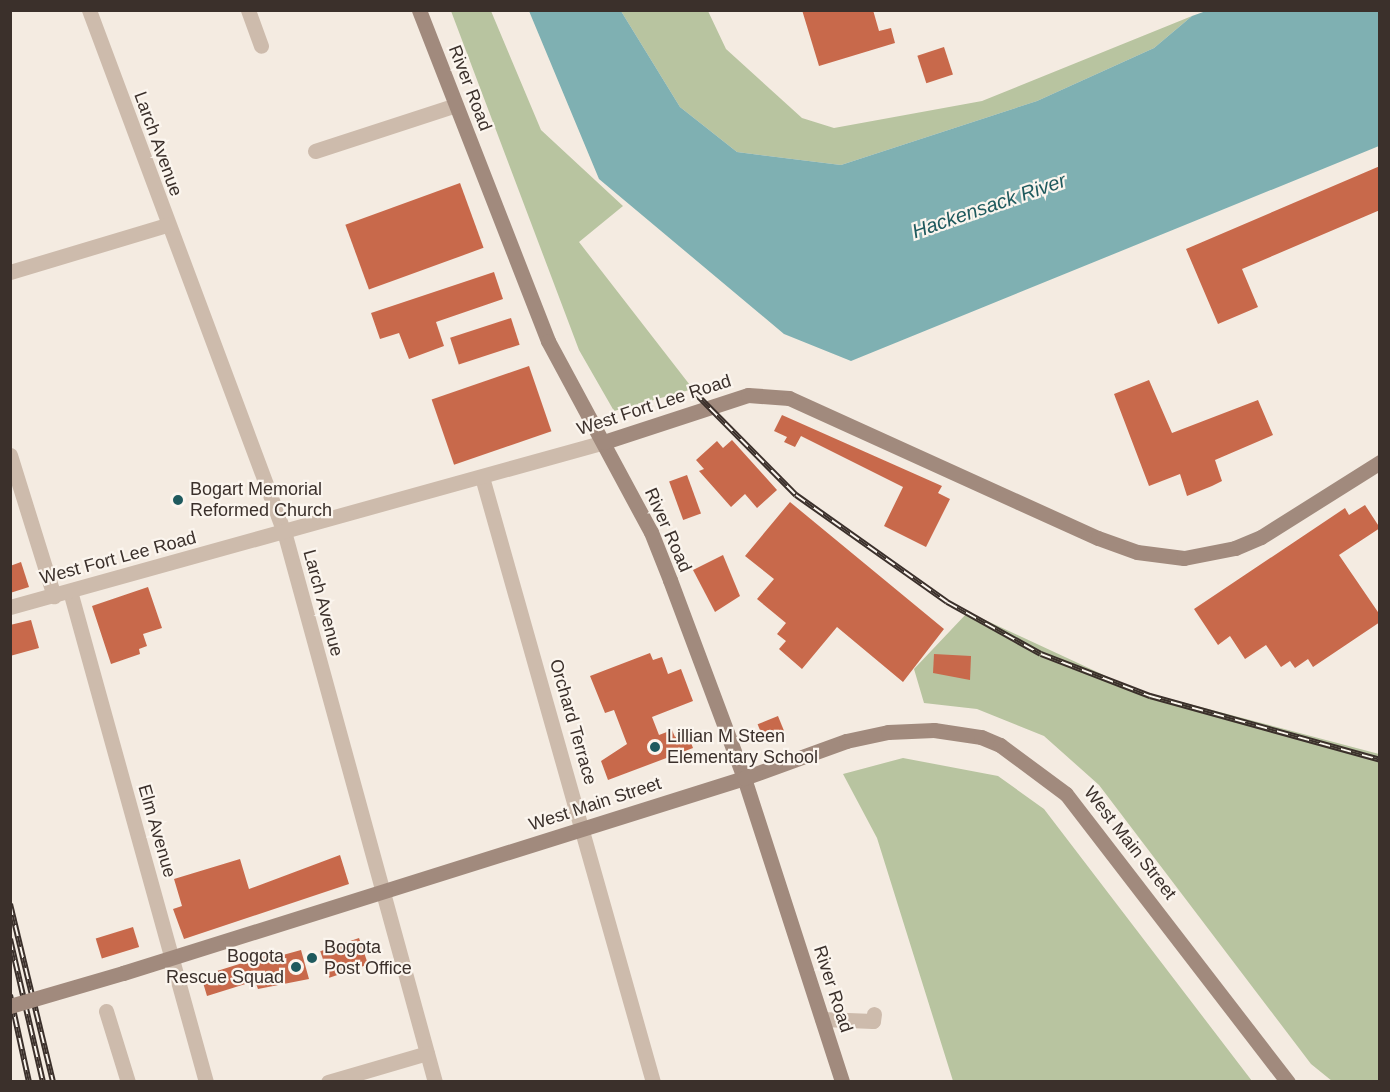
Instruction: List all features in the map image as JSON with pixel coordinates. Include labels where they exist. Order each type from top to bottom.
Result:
[{"type":"main road","name":"River Road","points":[[419,10],[548,341],[651,532],[744,778],[842,1082]]},
{"type":"main road","name":"West Fort Lee Road","points":[[604,442],[748,395],[789,398],[1106,541],[1137,552],[1184,558],[1235,548],[1261,537],[1380,462]]},
{"type":"main road","name":"West Main Street","points":[[10,1006],[584,829],[744,778],[812,751],[888,732],[962,734],[1006,749],[1043,774],[1087,817],[1288,1082]]},
{"type":"street","name":"Larch Avenue","points":[[89,10],[167,225],[285,535],[435,1082]]},
{"type":"street","points":[[248,10],[261,46]]},
{"type":"street","points":[[315,151],[456,105]]},
{"type":"street","points":[[10,272],[167,225]]},
{"type":"street","name":"West Fort Lee Road","points":[[10,608],[285,535],[604,442]]},
{"type":"street","points":[[10,454],[54,596]]},
{"type":"street","name":"Orchard Terrace","points":[[482,477],[584,829],[653,1082]]},
{"type":"street","name":"Elm Avenue","points":[[70,591],[206,1082]]},
{"type":"street","points":[[106,1011],[128,1082]]},
{"type":"street","points":[[822,1018],[873,1021],[874,1014]]},
{"type":"street","points":[[328,1082],[427,1053]]},
{"type":"green space","points":[[451,11],[491,11],[541,130],[623,206],[579,242],[693,389],[614,411],[579,350]]},
{"type":"green space","points":[[621,11],[708,11],[726,49],[802,118],[834,128],[982,101],[1192,16],[1154,48],[1037,101],[841,165],[737,152],[680,107]]},
{"type":"green space","points":[[968,612],[1136,690],[1379,754],[1379,1081],[1332,1081],[1311,1064],[1099,785],[1044,736],[977,709],[924,703],[914,669]]},
{"type":"green space","points":[[903,758],[998,776],[1044,809],[1252,1081],[953,1081],[877,838],[843,774]]},
{"type":"water","name":"Hackensack River","points":[[529,11],[621,11],[680,107],[737,152],[841,165],[1037,101],[1154,48],[1192,16],[1206,11],[1379,11],[1379,146],[851,361],[784,334],[599,179]]},
{"type":"building","points":[[802,10],[873,10],[879,31],[891,28],[895,43],[819,66]]},
{"type":"building","points":[[944,47],[953,75],[926,83],[917,56]]},
{"type":"building","points":[[1380,166],[1380,210],[1242,269],[1258,307],[1218,324],[1186,249]]},
{"type":"building","points":[[460,183],[484,248],[369,290],[345,225]]},
{"type":"building","points":[[494,272],[503,299],[436,322],[444,346],[409,359],[399,333],[380,339],[371,313]]},
{"type":"building","points":[[511,318],[520,345],[459,364],[450,338]]},
{"type":"building","points":[[529,366],[551,431],[454,465],[432,400]]},
{"type":"building","points":[[1149,380],[1172,433],[1258,400],[1273,435],[1215,460],[1222,481],[1212,486],[1187,496],[1180,474],[1149,486],[1114,394]]},
{"type":"building","points":[[782,415],[942,486],[938,493],[950,499],[926,547],[884,526],[903,487],[801,436],[795,447],[784,442],[787,437],[774,431]]},
{"type":"building","points":[[732,440],[777,490],[757,508],[745,494],[731,507],[699,471],[704,469],[696,460],[717,441],[723,448]]},
{"type":"building","points":[[687,475],[701,514],[683,520],[669,481]]},
{"type":"building","points":[[790,502],[944,629],[903,682],[837,627],[802,669],[779,649],[786,641],[777,634],[786,623],[757,599],[774,579],[745,556]]},
{"type":"building","points":[[1365,505],[1380,528],[1339,555],[1380,615],[1380,622],[1313,667],[1308,659],[1295,668],[1290,661],[1281,667],[1266,645],[1245,659],[1230,636],[1218,645],[1194,609],[1345,508],[1349,515]]},
{"type":"building","points":[[723,555],[740,596],[715,612],[693,570]]},
{"type":"building","points":[[21,562],[29,587],[10,593],[10,566]]},
{"type":"building","points":[[148,587],[162,628],[143,634],[147,646],[139,649],[140,654],[111,664],[92,606]]},
{"type":"building","points":[[31,620],[39,648],[10,656],[10,625]]},
{"type":"building","points":[[650,653],[653,660],[662,657],[668,674],[681,669],[693,701],[652,717],[659,735],[672,730],[675,737],[687,732],[693,748],[608,780],[601,761],[627,744],[614,710],[605,713],[590,676]]},
{"type":"building","points":[[934,654],[971,656],[970,680],[933,673]]},
{"type":"building","points":[[778,716],[784,731],[764,739],[758,724]]},
{"type":"building","points":[[340,855],[349,884],[184,939],[173,909],[182,906],[174,879],[240,859],[249,889]]},
{"type":"building","points":[[133,927],[139,947],[102,958],[96,938]]},
{"type":"building","points":[[359,938],[368,964],[329,978],[320,951]]},
{"type":"building","points":[[301,950],[309,979],[258,989],[255,981],[207,996],[201,976],[271,954],[272,958]]},
{"type":"railway","points":[[694,392],[796,495],[947,602],[1041,654],[1150,696],[1380,760]]},
{"type":"railway","points":[[10,904],[53,1082]]},
{"type":"railway","points":[[10,939],[43,1082]]},
{"type":"railway","points":[[10,995],[29,1082]]},
{"type":"place","name":"Bogart Memorial Reformed Church","points":[[178,500]]},
{"type":"place","name":"Lillian M Steen Elementary School","points":[[655,747]]},
{"type":"place","name":"Bogota Post Office","points":[[312,958]]},
{"type":"place","name":"Bogota Rescue Squad","points":[[296,967]]}]
